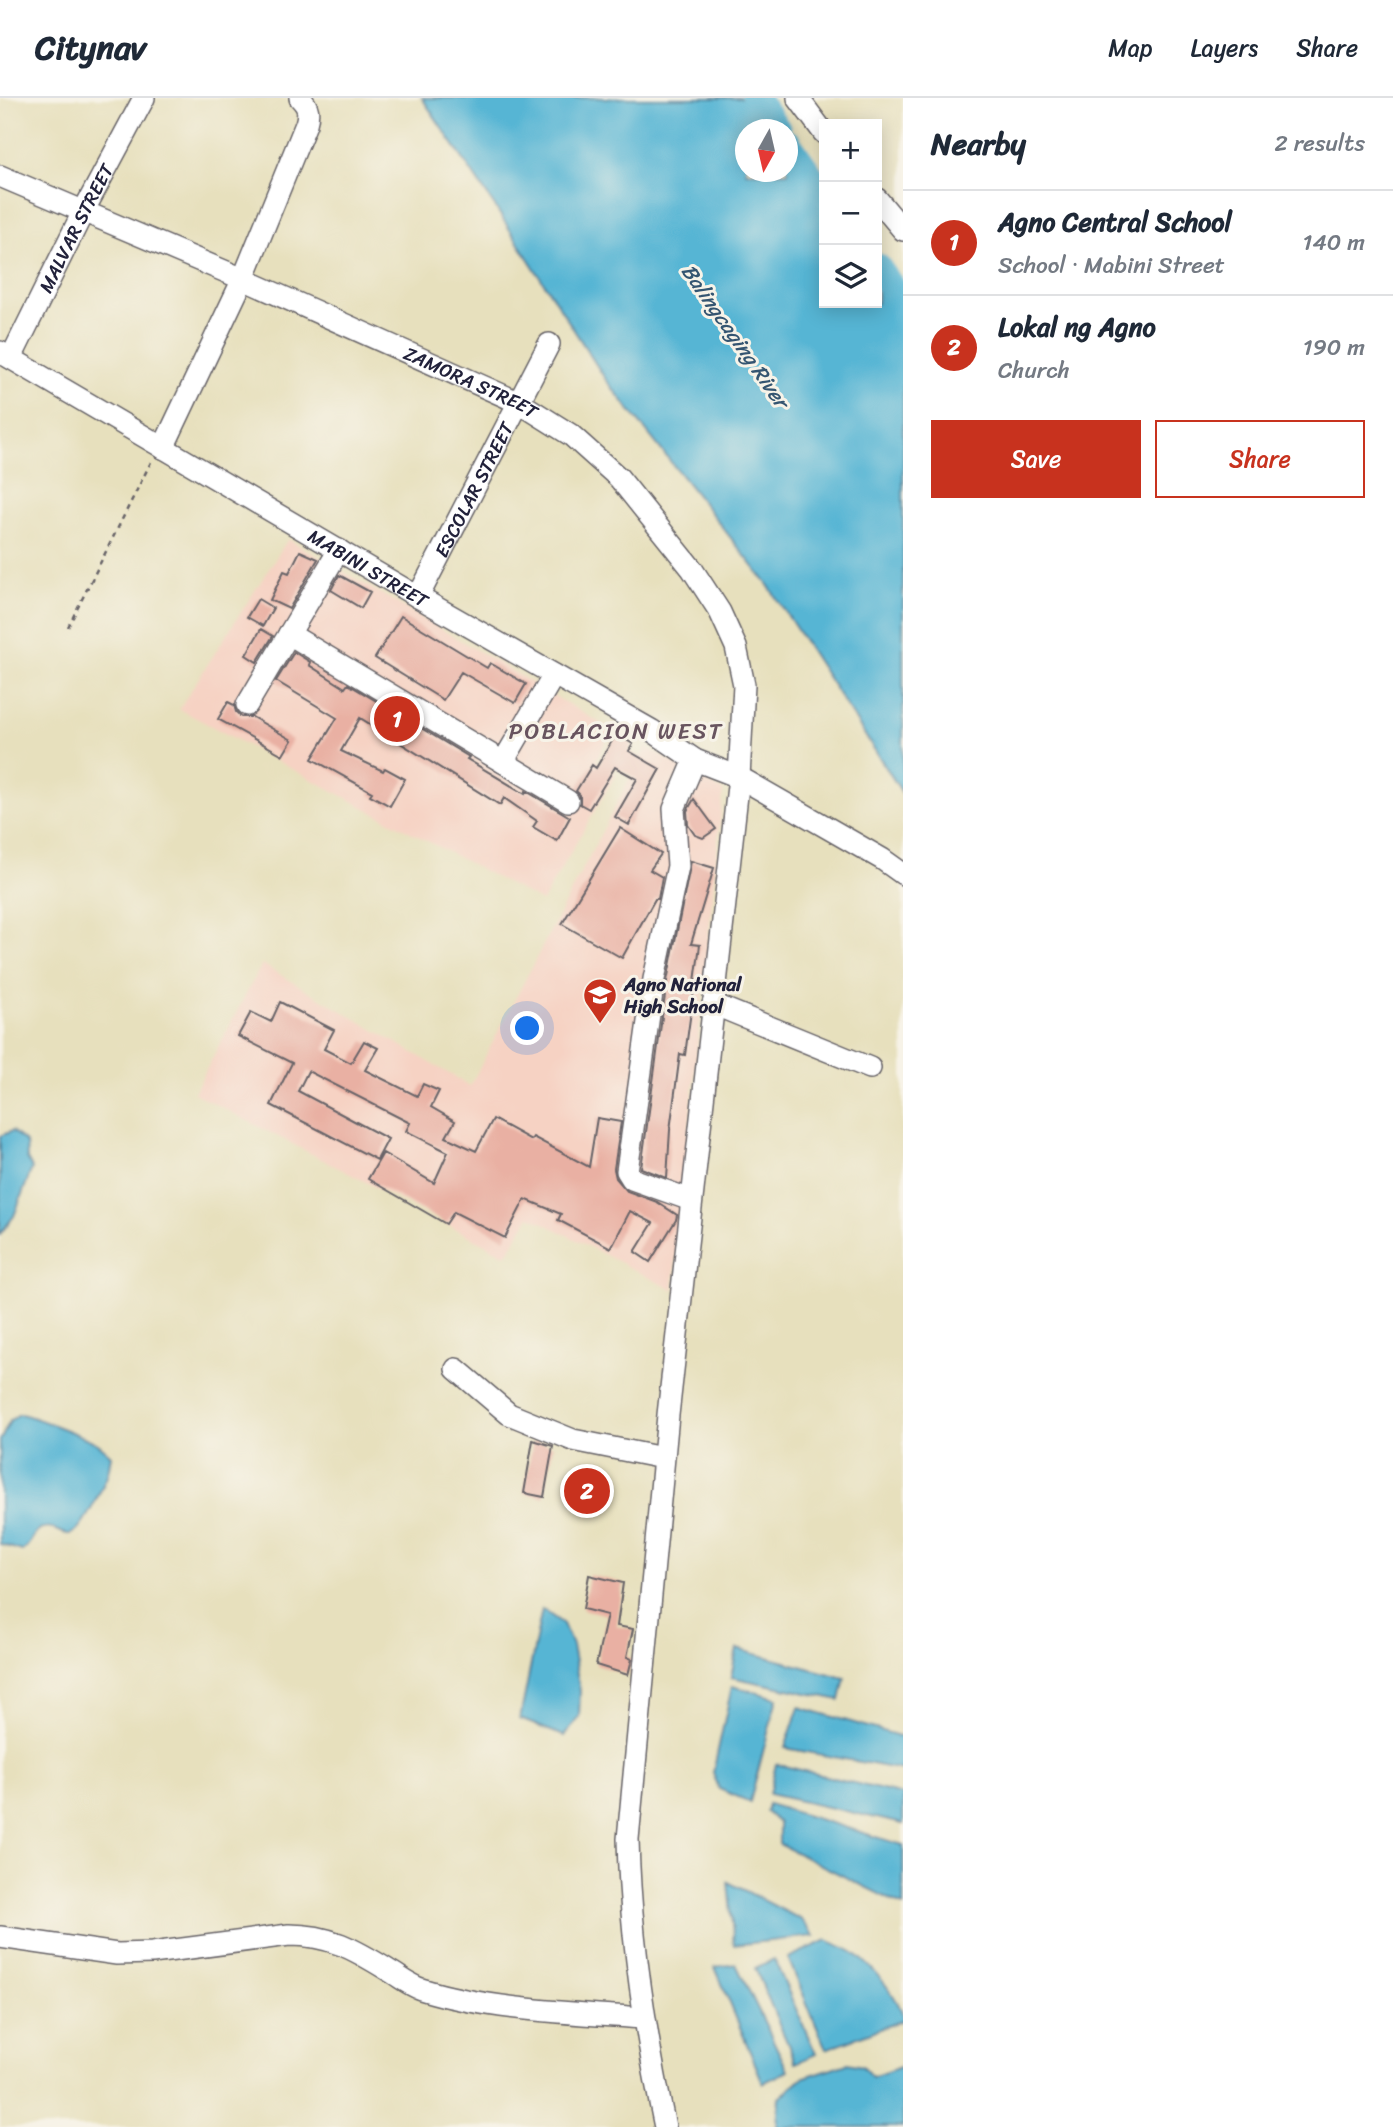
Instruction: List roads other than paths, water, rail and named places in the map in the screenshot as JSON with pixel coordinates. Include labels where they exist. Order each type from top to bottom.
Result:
[{"type":"street","name":"MALVAR STREET","points":[[6,355],[144,98]]},
{"type":"street","points":[[161,447],[243,279],[306,124],[307,105],[300,98]]},
{"type":"street","points":[[798,98],[819,126]]},
{"type":"street","name":"ZAMORA STREET","points":[[0,176],[243,279],[520,402],[571,435],[619,478],[692,569],[720,612],[736,647],[743,675],[738,777],[663,1458],[628,1839],[629,1878],[644,2018],[664,2127]]},
{"type":"street","points":[[882,205],[903,230]]},
{"type":"street","name":"ESCOLAR STREET","points":[[418,597],[550,344]]},
{"type":"street","name":"MABINI STREET","points":[[6,355],[418,597],[651,730],[695,760],[738,777],[882,859],[903,874]]},
{"type":"street","points":[[247,705],[339,550]]},
{"type":"street","points":[[289,634],[568,801]]},
{"type":"street","points":[[503,762],[554,675]]},
{"type":"street","points":[[691,1200],[632,1179],[627,1171],[654,979],[678,866],[674,809],[695,760]]},
{"type":"street","points":[[713,1004],[870,1068]]},
{"type":"street","points":[[456,1369],[509,1414],[572,1440],[663,1458]]},
{"type":"street","points":[[0,1937],[117,1954],[152,1953],[289,1935],[309,1935],[342,1943],[417,1988],[446,1996],[547,2011],[644,2018]]},
{"type":"water","name":"Balingcaging River","points":[[422,98],[755,98],[770,119],[735,119],[735,182],[798,182],[798,158],[819,188],[819,308],[882,308],[882,274],[903,304],[903,794],[768,585],[606,380]]},
{"type":"water","points":[[12,1131],[26,1143],[27,1159],[32,1168],[14,1216],[0,1234],[0,1136]]},
{"type":"water","points":[[19,1414],[83,1437],[98,1444],[111,1455],[104,1482],[91,1509],[75,1532],[70,1534],[44,1528],[37,1532],[22,1551],[0,1544],[0,1441],[10,1421]]},
{"type":"water","points":[[542,1609],[563,1624],[572,1645],[580,1691],[579,1717],[564,1736],[520,1719]]},
{"type":"water","points":[[737,1649],[845,1678],[840,1700],[731,1677]]},
{"type":"water","points":[[732,1686],[777,1698],[750,1802],[719,1789],[713,1773]]},
{"type":"water","points":[[799,1707],[903,1737],[903,1770],[785,1748]]},
{"type":"water","points":[[776,1764],[903,1795],[903,1824],[769,1794]]},
{"type":"water","points":[[768,1804],[903,1845],[903,1906],[779,1844],[779,1823],[766,1812]]},
{"type":"water","points":[[728,1882],[802,1920],[814,1936],[734,1945]]},
{"type":"water","points":[[827,1940],[853,1953],[871,1968],[892,1994],[902,2012],[903,2020],[826,2049],[788,1958]]},
{"type":"water","points":[[774,1959],[816,2054],[796,2063],[755,1968]]},
{"type":"water","points":[[736,1964],[788,2071],[763,2083],[715,1967]]},
{"type":"water","points":[[847,2063],[862,2066],[872,2077],[903,2066],[903,2127],[777,2127],[779,2098],[802,2078]]},
{"type":"waterway","points":[[755,98],[769,119]]},
{"type":"waterway","points":[[798,158],[819,188]]},
{"type":"waterway","points":[[882,274],[903,304]]},
{"type":"place","name":"Agno Central School","points":[[397,719]]},
{"type":"place","name":"Agno National High School","points":[[600,1025]]},
{"type":"place","name":"Lokal ng Agno","points":[[587,1491]]},
{"type":"district","name":"POBLACION WEST","points":[[616,731]]}]
